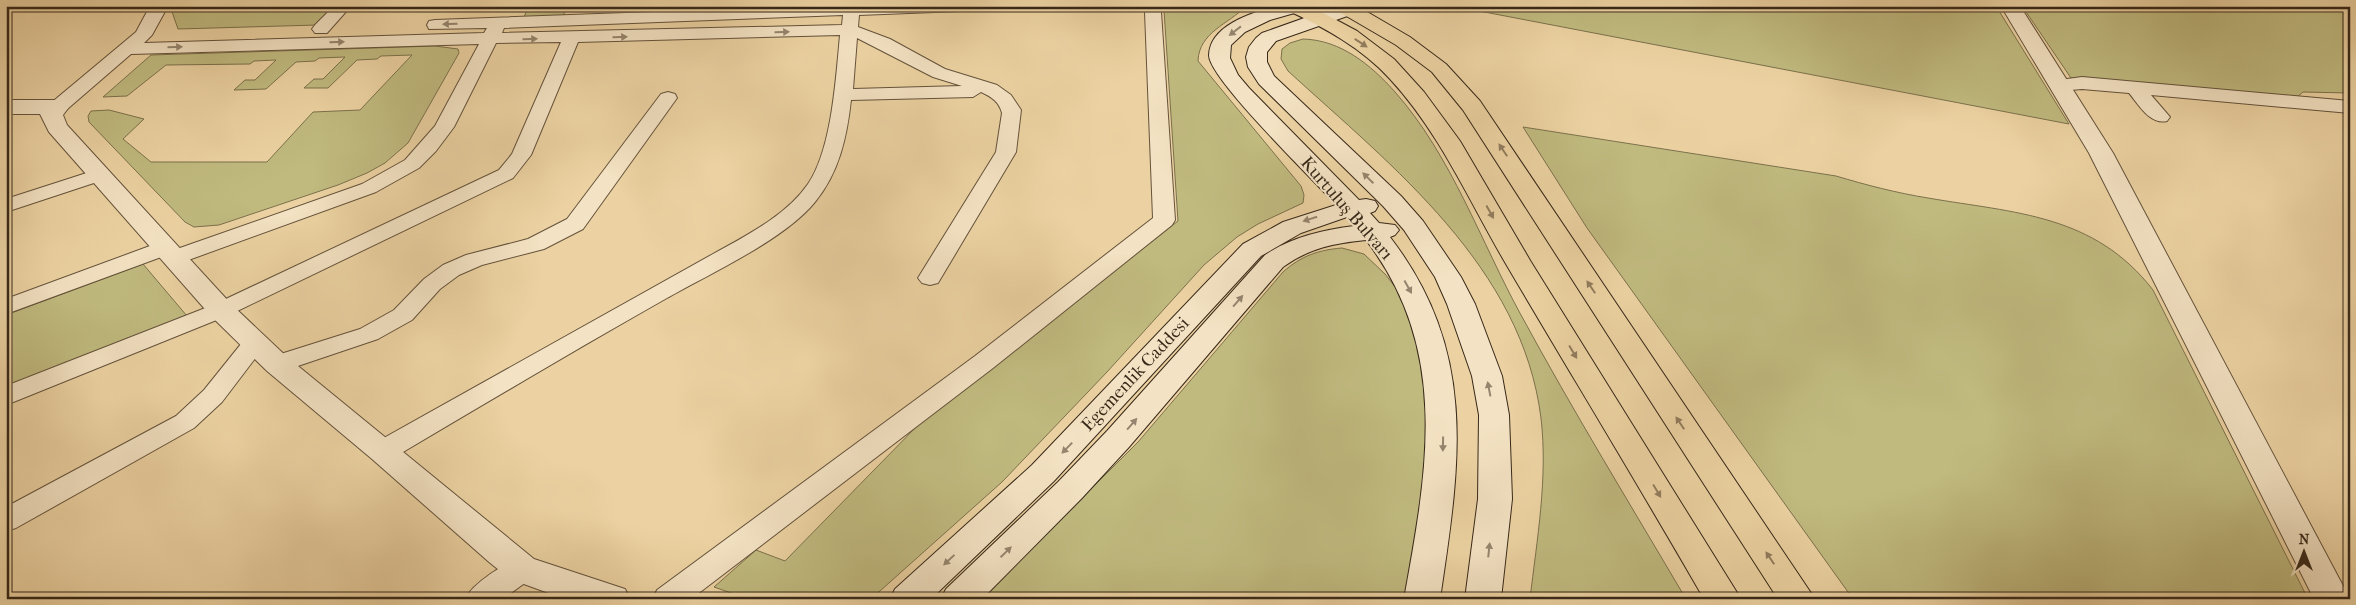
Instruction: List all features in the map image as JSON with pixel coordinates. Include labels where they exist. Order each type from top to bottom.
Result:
[{"type":"highway","points":[[1346,8],[1404,41],[1439,68],[1472,106],[1797,599]]},
{"type":"highway","points":[[1302,9],[1368,48],[1397,74],[1427,108],[1453,145],[1516,260],[1722,599]]},
{"type":"main road","points":[[2010,6],[2102,153],[2208,363],[2332,599]]},
{"type":"main road","points":[[1302,9],[1346,8]]},
{"type":"main road","name":"Kurtuluş Bulvarı","points":[[1302,9],[1260,44],[1255,54],[1257,65],[1266,80],[1392,201],[1414,226],[1448,278],[1461,304],[1480,353],[1494,415],[1495,499],[1483,599]]},
{"type":"main road","name":"Kurtuluş Bulvarı","points":[[1302,9],[1266,15],[1235,30],[1222,43],[1219,55],[1224,70],[1246,97],[1372,232],[1394,261],[1414,298],[1438,369],[1442,398],[1444,448],[1422,599]]},
{"type":"main road","points":[[6,107],[58,107]]},
{"type":"main road","points":[[58,107],[51,114],[52,120],[221,310],[254,344],[383,451],[500,553],[522,569],[555,582],[612,599]]},
{"type":"main road","name":"Egemenlik Caddesi","points":[[908,599],[1043,473],[1252,250],[1278,232],[1307,220],[1392,201]]},
{"type":"main road","name":"Egemenlik Caddesi","points":[[959,599],[1070,490],[1118,439],[1283,253],[1314,240],[1414,226]]},
{"type":"street","points":[[58,107],[143,34],[160,6]]},
{"type":"street","points":[[321,29],[343,6]]},
{"type":"street","points":[[680,15],[698,6]]},
{"type":"street","points":[[143,34],[851,15],[960,6]]},
{"type":"street","points":[[668,599],[984,362],[1164,220],[1153,12],[1149,6]]},
{"type":"street","points":[[576,21],[680,15],[851,15],[875,38],[941,74],[992,90],[1004,98],[1012,113],[1006,152],[930,278]]},
{"type":"street","points":[[383,451],[746,244],[793,211],[817,186],[825,171],[842,95],[851,15]]},
{"type":"street","points":[[6,396],[221,310],[506,174],[521,155],[576,21]]},
{"type":"street","points":[[126,49],[311,42],[498,23]]},
{"type":"street","points":[[6,307],[369,188],[412,164],[429,148],[441,132],[498,23]]},
{"type":"street","points":[[2059,85],[2082,83],[2350,107]]},
{"type":"street","points":[[2136,88],[2160,117]]},
{"type":"street","points":[[842,95],[992,90]]},
{"type":"street","points":[[277,364],[369,334],[403,315],[432,284],[450,270],[474,260],[536,244],[575,224],[668,98]]},
{"type":"street","points":[[2327,106],[2350,122]]},
{"type":"street","points":[[6,206],[100,175]]},
{"type":"street","points":[[6,520],[185,422],[213,396],[254,344]]},
{"type":"street","points":[[480,599],[522,569]]},
{"type":"shaded area","points":[[170,6],[336,6],[317,25],[178,29]]},
{"type":"shaded area","points":[[529,6],[568,6],[563,16],[524,17]]},
{"type":"shaded area","points":[[1160,6],[1246,6],[1209,36],[1200,51],[1198,61],[1301,186],[1304,195],[1303,203],[1258,224],[1237,237],[1204,265],[1107,372],[1002,482],[871,599],[748,599],[714,587],[756,550],[785,561],[920,423],[1178,221],[1164,10]]},
{"type":"shaded area","points":[[1453,6],[1996,6],[2069,124]]},
{"type":"shaded area","points":[[2022,6],[2350,7],[2350,93],[2303,92],[2296,98],[2071,78]]},
{"type":"shaded area","points":[[1303,39],[1317,40],[1342,49],[1376,72],[1395,92],[1433,143],[1464,200],[1521,315],[1686,599],[1530,599],[1541,508],[1543,441],[1541,418],[1529,364],[1508,314],[1480,267],[1447,224],[1369,144],[1288,71],[1281,59],[1282,49],[1290,43]]},
{"type":"shaded area","points":[[435,46],[458,49],[459,53],[408,143],[385,163],[338,185],[219,225],[194,227],[185,222],[89,122],[88,116],[91,111],[109,110],[144,119],[123,139],[151,162],[267,162],[313,112],[360,110],[412,55],[381,56],[377,59],[357,60],[328,88],[304,88],[314,79],[323,79],[345,57],[319,58],[315,61],[296,62],[266,89],[234,90],[245,80],[255,80],[276,60],[254,61],[250,64],[166,65],[127,96],[103,97],[151,55]]},
{"type":"shaded area","points":[[1523,127],[1836,176],[1905,194],[2022,214],[2051,221],[2079,231],[2105,246],[2130,265],[2153,290],[2308,599],[1853,599],[1587,228]]},
{"type":"shaded area","points":[[1342,248],[1364,254],[1385,274],[1396,288],[1406,309],[1424,368],[1428,458],[1405,599],[981,599],[1138,442],[1283,272],[1296,262],[1310,255],[1325,250]]},
{"type":"shaded area","points":[[143,264],[187,316],[6,388],[6,315]]}]
